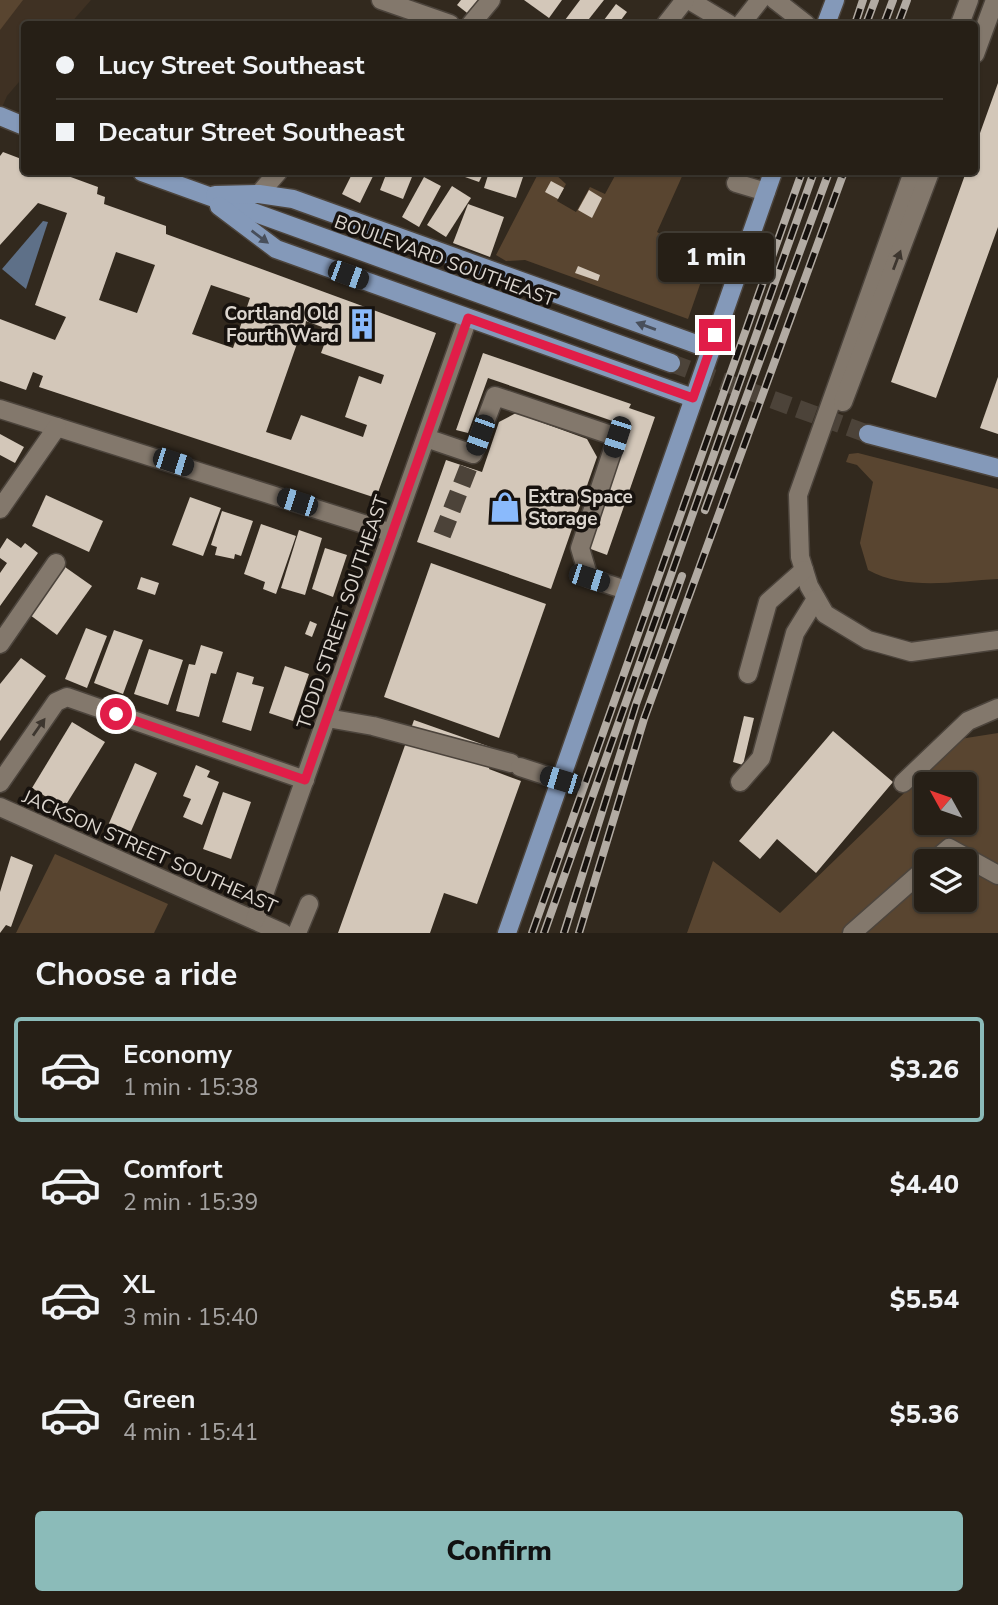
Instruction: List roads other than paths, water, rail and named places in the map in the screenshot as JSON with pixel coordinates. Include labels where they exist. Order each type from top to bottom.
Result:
[{"type":"main road","points":[[827,21],[835,0]]},
{"type":"main road","points":[[0,116],[21,125]]},
{"type":"main road","name":"BOULEVARD SOUTHEAST","points":[[150,175],[671,363]]},
{"type":"main road","points":[[507,933],[772,175]]},
{"type":"main road","name":"BOULEVARD SOUTHEAST","points":[[205,196],[259,194],[293,199],[710,349]]},
{"type":"main road","points":[[205,196],[276,249],[693,398]]},
{"type":"main road","points":[[868,434],[998,468]]},
{"type":"street","points":[[381,0],[410,18],[430,21]]},
{"type":"street","points":[[474,21],[491,0]]},
{"type":"street","points":[[669,21],[687,0],[724,21]]},
{"type":"street","points":[[743,21],[760,0]]},
{"type":"street","points":[[775,0],[802,21]]},
{"type":"street","points":[[961,21],[969,0]]},
{"type":"street","points":[[978,46],[995,0]]},
{"type":"street","points":[[259,194],[275,175]]},
{"type":"street","points":[[912,175],[797,495],[802,563],[825,614],[844,628],[868,640],[911,652],[998,639]]},
{"type":"street","points":[[748,674],[768,602],[802,563],[807,501],[929,175]]},
{"type":"street","points":[[736,183],[766,192]]},
{"type":"street","name":"TODD STREET SOUTHEAST","points":[[255,920],[468,318]]},
{"type":"street","points":[[426,438],[471,460],[495,396],[617,437],[580,548],[589,578],[626,590]]},
{"type":"street","points":[[0,410],[392,533]]},
{"type":"street","points":[[0,509],[57,427]]},
{"type":"street","points":[[0,644],[56,563]]},
{"type":"street","points":[[740,782],[761,758],[795,633],[816,598]]},
{"type":"street","points":[[0,783],[56,702],[67,696],[305,780]]},
{"type":"street","points":[[903,783],[968,721],[998,708]]},
{"type":"street","points":[[327,718],[373,726],[560,780]]},
{"type":"street","name":"JACKSON STREET SOUTHEAST","points":[[0,807],[282,933]]},
{"type":"street","points":[[977,863],[998,875]]},
{"type":"street","points":[[852,933],[914,879]]},
{"type":"street","points":[[297,933],[309,904]]},
{"type":"water","points":[[43,221],[48,222],[26,289],[2,269]]},
{"type":"tunnel","points":[[671,363],[868,434]]},
{"type":"tunnel","points":[[442,535],[469,466]]},
{"type":"railway","points":[[856,21],[863,0]]},
{"type":"railway","points":[[867,21],[875,0]]},
{"type":"railway","points":[[885,21],[893,0]]},
{"type":"railway","points":[[899,21],[907,0]]},
{"type":"railway","points":[[532,933],[801,175]]},
{"type":"railway","points":[[544,933],[813,175]]},
{"type":"railway","points":[[705,510],[828,175]]},
{"type":"railway","points":[[579,933],[644,719],[843,175]]},
{"type":"railway","points":[[564,933],[636,704],[682,576]]},
{"type":"place","name":"Cortland Old Fourth Ward","points":[[362,324]]},
{"type":"place","name":"Extra Space Storage","points":[[505,507]]}]
